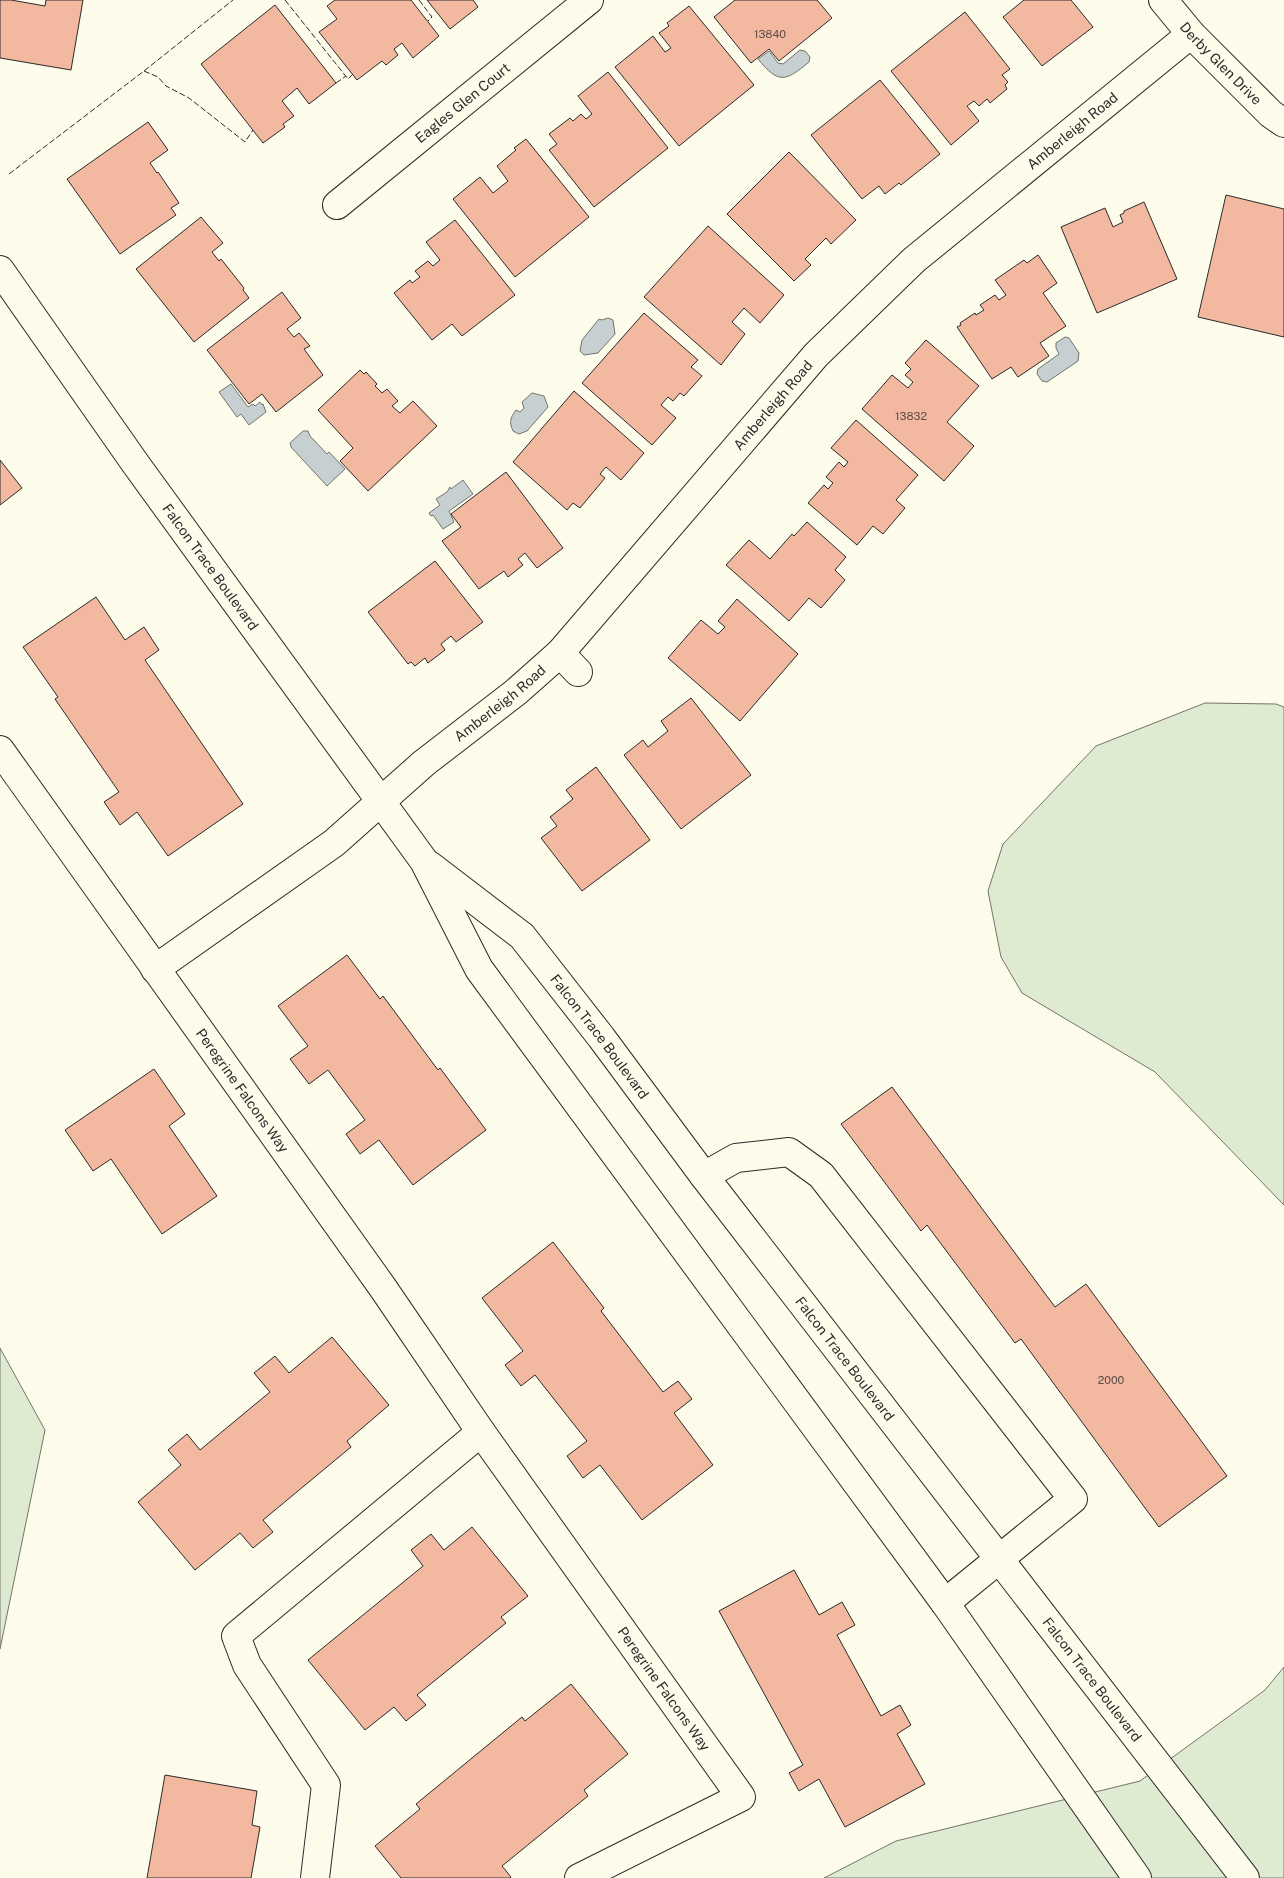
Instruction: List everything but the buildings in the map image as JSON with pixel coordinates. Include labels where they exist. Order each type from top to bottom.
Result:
[{"type":"street","name":"Eagles Glen Court","points":[[337,205],[589,0]]},
{"type":"street","name":"Derby Glen Drive","points":[[1163,0],[1190,34],[1271,114],[1284,123]]},
{"type":"street","name":"Amberleigh Road","points":[[155,969],[334,843],[430,759],[516,692],[569,663],[823,349],[914,260],[1190,34]]},
{"type":"street","name":"Falcon Trace Boulevard","points":[[0,270],[135,462],[424,861],[479,970],[945,1603],[1137,1878]]},
{"type":"street","name":"Peregrine Falcons Way","points":[[0,750],[378,1280],[481,1432],[741,1797],[580,1878]]},
{"type":"street","name":"Falcon Trace Boulevard","points":[[424,861],[522,936],[601,1037],[704,1176],[1245,1878]]},
{"type":"street","points":[[704,1176],[736,1158],[789,1152],[821,1176],[1073,1498],[945,1603]]},
{"type":"street","points":[[315,1878],[326,1784],[247,1665],[236,1636],[481,1432]]},
{"type":"green space","points":[[1205,703],[1276,704],[1284,707],[1284,1205],[1155,1072],[1022,993],[1001,957],[988,891],[1003,844],[1096,746]]},
{"type":"green space","points":[[0,1348],[45,1430],[0,1649]]},
{"type":"green space","points":[[1284,1667],[1284,1878],[824,1878],[896,1841],[1140,1781],[1265,1690]]},
{"type":"shaded area","points":[[800,50],[805,51],[810,57],[809,62],[788,76],[777,76],[758,59],[769,51],[778,63],[783,64]]},
{"type":"shaded area","points":[[608,318],[613,320],[615,334],[598,353],[584,355],[580,351],[582,340],[599,319]]},
{"type":"shaded area","points":[[1065,337],[1069,338],[1079,353],[1078,361],[1047,382],[1042,381],[1037,374],[1038,369],[1059,354],[1056,343]]},
{"type":"shaded area","points":[[231,384],[248,407],[253,404],[255,406],[260,402],[263,404],[266,412],[249,425],[241,414],[237,417],[219,392]]},
{"type":"shaded area","points":[[532,393],[544,396],[548,407],[527,431],[519,434],[513,431],[511,418],[516,410],[520,412],[524,408],[522,402]]},
{"type":"shaded area","points":[[303,431],[308,431],[310,436],[327,454],[329,452],[345,469],[327,486],[291,447],[290,443]]},
{"type":"shaded area","points":[[463,480],[473,494],[449,511],[454,522],[443,529],[433,515],[431,516],[429,513],[440,505],[436,499],[447,492],[450,487],[451,489]]},
{"type":"fence","points":[[9,174],[233,0]]},
{"type":"fence","points":[[285,0],[348,79],[353,74]]},
{"type":"fence","points":[[419,0],[432,17],[428,21]]},
{"type":"fence","points":[[144,71],[158,77],[166,86],[189,98],[245,142],[253,130]]},
{"type":"fence","points":[[336,83],[346,76]]}]
